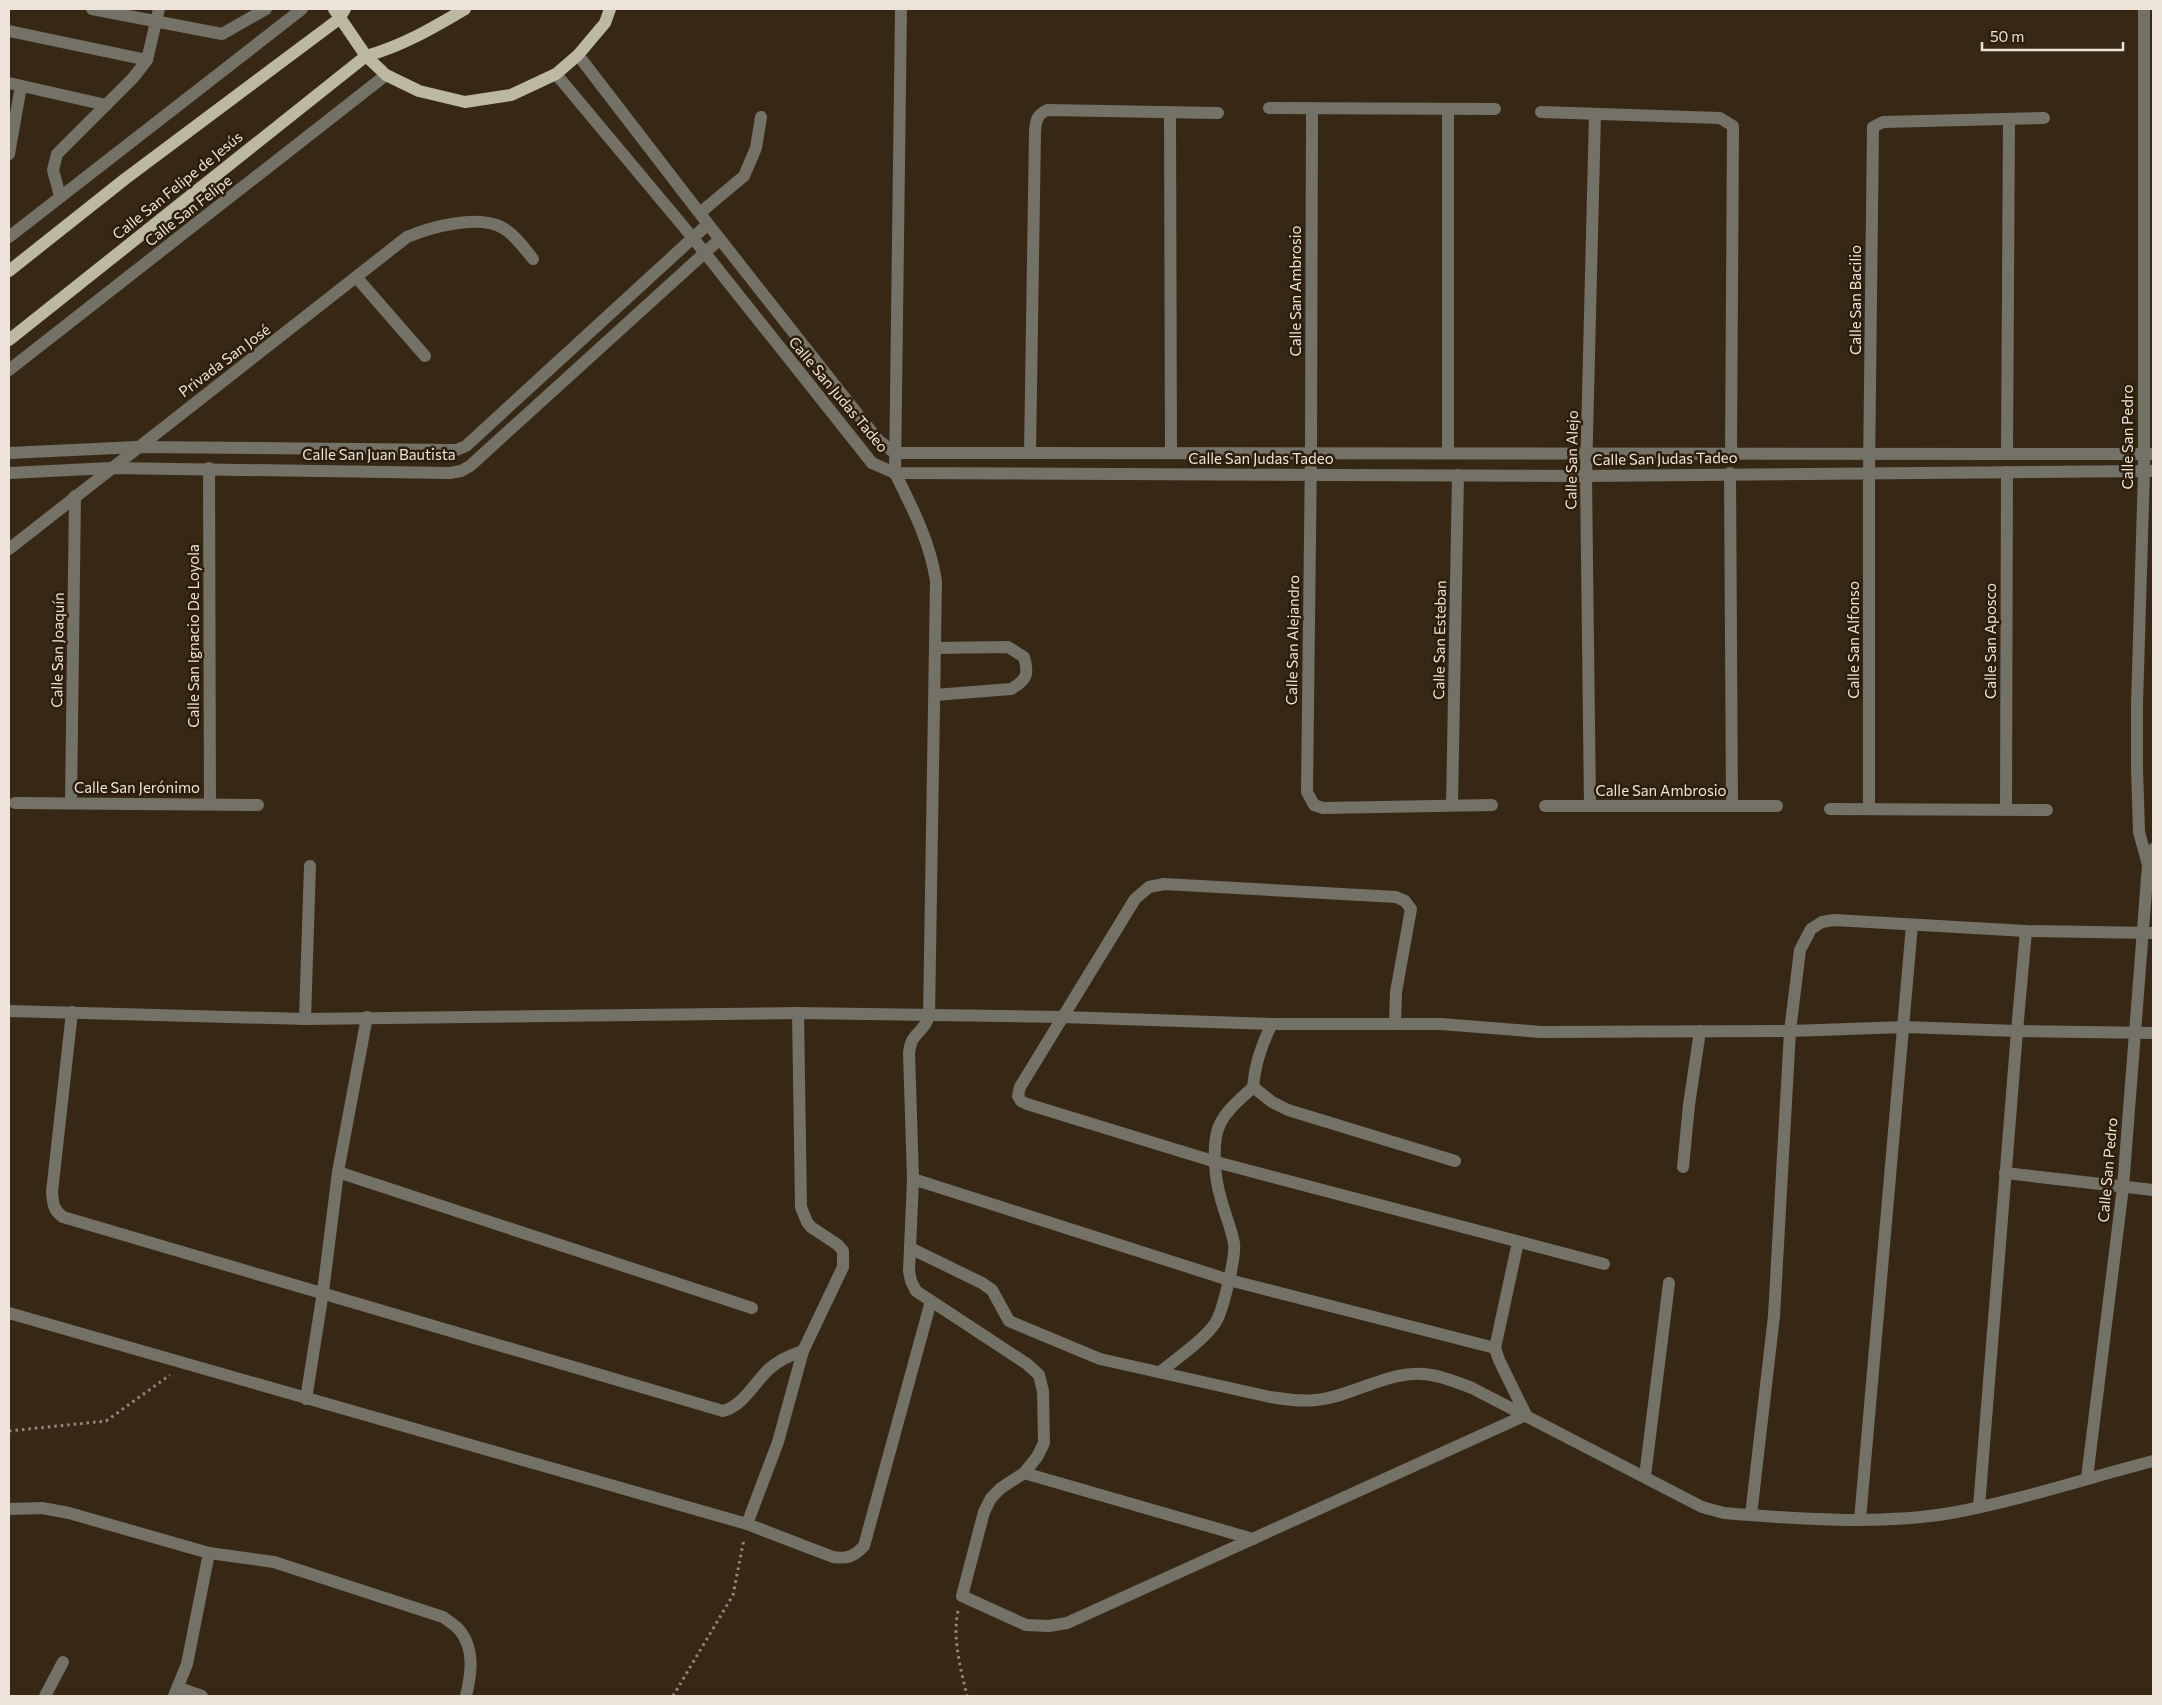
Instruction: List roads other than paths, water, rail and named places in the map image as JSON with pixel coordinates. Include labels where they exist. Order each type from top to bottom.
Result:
[{"type":"main road","points":[[366,56],[388,50],[426,32],[465,9]]},
{"type":"main road","points":[[9,271],[339,12],[366,56],[386,75],[419,91],[465,102],[511,95],[556,74],[578,55],[605,23],[610,9]]},
{"type":"main road","name":"Calle San Felipe de Jesús","points":[[9,340],[366,56]]},
{"type":"street","points":[[92,9],[222,34],[266,9]]},
{"type":"street","points":[[60,196],[53,170],[57,154],[133,78],[147,60],[159,9]]},
{"type":"street","points":[[9,236],[302,9]]},
{"type":"street","points":[[901,9],[895,474],[919,522],[933,558],[936,581],[929,1016],[927,1024],[914,1035],[909,1047],[913,1180],[910,1281],[916,1291],[1027,1364],[1039,1376],[1043,1391],[1044,1443],[1037,1457],[1024,1473],[1001,1488],[991,1498],[984,1512],[962,1596],[1026,1625],[1048,1626],[1067,1623],[1526,1415]]},
{"type":"street","name":"Calle San Pedro","points":[[2087,1478],[2123,1187],[2135,1032],[2148,933],[2148,864],[2139,832],[2137,766],[2137,706],[2149,471],[2144,9]]},
{"type":"street","points":[[9,31],[147,60]]},
{"type":"street","name":"Calle San Judas Tadeo","points":[[578,55],[878,440],[895,453],[1586,452],[2149,454]]},
{"type":"street","name":"Calle San Judas Tadeo","points":[[556,74],[693,238],[872,463],[895,474],[1586,476],[1730,473],[2149,471]]},
{"type":"street","name":"Calle San Felipe","points":[[9,370],[386,75]]},
{"type":"street","points":[[9,154],[15,84],[106,105]]},
{"type":"street","points":[[1269,108],[1495,109]]},
{"type":"street","name":"Calle San Ambrosio","points":[[1311,474],[1312,108]]},
{"type":"street","points":[[1448,109],[1448,453]]},
{"type":"street","points":[[1030,453],[1036,121],[1040,114],[1047,110],[1218,113]]},
{"type":"street","points":[[1541,112],[1720,118],[1733,126],[1732,454]]},
{"type":"street","points":[[1170,113],[1171,453]]},
{"type":"street","name":"Calle San Alejo","points":[[1590,806],[1586,452],[1595,114]]},
{"type":"street","points":[[701,212],[744,176],[756,148],[761,117]]},
{"type":"street","points":[[2008,454],[2009,119],[2044,118]]},
{"type":"street","name":"Calle San Bacilio","points":[[1869,472],[1873,127],[1883,122],[2009,119]]},
{"type":"street","name":"Privada San José","points":[[9,549],[407,237],[427,228],[444,225],[490,223],[502,228],[514,237],[533,258]]},
{"type":"street","name":"Calle San Juan Bautista","points":[[9,453],[137,447],[456,450],[466,446],[708,224]]},
{"type":"street","name":"Calle San Juan Bautista","points":[[9,473],[110,468],[450,473],[461,471],[470,466],[720,239]]},
{"type":"street","points":[[357,278],[426,356]]},
{"type":"street","name":"Calle San Ignacio De Loyola","points":[[209,468],[210,804]]},
{"type":"street","name":"Calle San Alfonso","points":[[1869,472],[1869,808]]},
{"type":"street","name":"Calle San Aposco","points":[[2006,809],[2007,472]]},
{"type":"street","points":[[1730,473],[1732,806]]},
{"type":"street","name":"Calle San Alejandro","points":[[1311,474],[1307,792],[1314,804],[1323,808],[1452,805]]},
{"type":"street","name":"Calle San Esteban","points":[[1452,805],[1458,475]]},
{"type":"street","name":"Calle San Joaquín","points":[[71,803],[75,496]]},
{"type":"street","points":[[935,648],[1008,647],[1024,657],[1028,670],[1022,683],[1011,689],[935,695]]},
{"type":"street","name":"Calle San Jerónimo","points":[[15,803],[258,805]]},
{"type":"street","points":[[1452,805],[1492,805]]},
{"type":"street","name":"Calle San Ambrosio","points":[[1545,806],[1777,806]]},
{"type":"street","points":[[1830,809],[2047,810]]},
{"type":"street","name":"Calle San Pedro","points":[[2148,864],[2153,849]]},
{"type":"street","points":[[306,1019],[310,866]]},
{"type":"street","points":[[1395,1023],[1396,992],[1411,909],[1406,901],[1396,897],[1164,884],[1149,887],[1135,899],[1020,1087],[1018,1096],[1022,1101],[1216,1162],[1604,1264]]},
{"type":"street","points":[[1751,1516],[1774,1316],[1790,1031],[1800,950],[1811,929],[1822,922],[1834,920],[2026,931],[2148,933]]},
{"type":"street","points":[[1860,1520],[1905,1027],[1912,925]]},
{"type":"street","points":[[1979,1507],[2026,931]]},
{"type":"street","points":[[9,1011],[306,1019],[798,1012],[929,1016],[1062,1017],[1272,1024],[1441,1024],[1541,1032],[1790,1031],[1905,1027],[2153,1033]]},
{"type":"street","points":[[72,1012],[52,1192],[56,1212],[63,1217],[324,1292],[722,1411],[733,1408],[776,1363],[786,1356],[803,1351]]},
{"type":"street","points":[[747,1524],[778,1442],[803,1351],[843,1267],[844,1259],[843,1252],[838,1245],[807,1222],[801,1206],[798,1012]]},
{"type":"street","points":[[306,1399],[324,1292],[338,1172],[367,1017]]},
{"type":"street","points":[[1160,1372],[1201,1338],[1218,1319],[1229,1280],[1234,1245],[1229,1221],[1220,1198],[1215,1140],[1220,1124],[1231,1108],[1253,1087],[1254,1068],[1260,1048],[1272,1024]]},
{"type":"street","points":[[1684,1166],[1688,1105],[1700,1031]]},
{"type":"street","points":[[1253,1087],[1272,1102],[1288,1110],[1455,1161]]},
{"type":"street","points":[[338,1172],[752,1308]]},
{"type":"street","points":[[2006,1173],[2153,1190]]},
{"type":"street","points":[[913,1180],[1229,1280],[1495,1348]]},
{"type":"street","points":[[1518,1242],[1495,1348],[1526,1415]]},
{"type":"street","points":[[910,1248],[982,1283],[992,1290],[1009,1321],[1100,1359],[1270,1397],[1301,1400],[1317,1400],[1388,1379],[1413,1374],[1431,1375],[1472,1388],[1702,1507],[1724,1513],[1751,1516],[1860,1520],[1890,1520],[1949,1513],[1979,1507],[2153,1461]]},
{"type":"street","points":[[1645,1476],[1669,1283]]},
{"type":"street","points":[[9,1313],[747,1524],[833,1557],[845,1559],[854,1556],[864,1546],[931,1301]]},
{"type":"street","points":[[1024,1473],[1252,1539]]},
{"type":"street","points":[[9,1509],[42,1508],[69,1513],[209,1553],[274,1562],[443,1617],[461,1631],[469,1649],[472,1672],[466,1696]]},
{"type":"street","points":[[202,1696],[176,1692],[187,1664],[209,1553]]},
{"type":"street","points":[[45,1696],[63,1662]]}]
